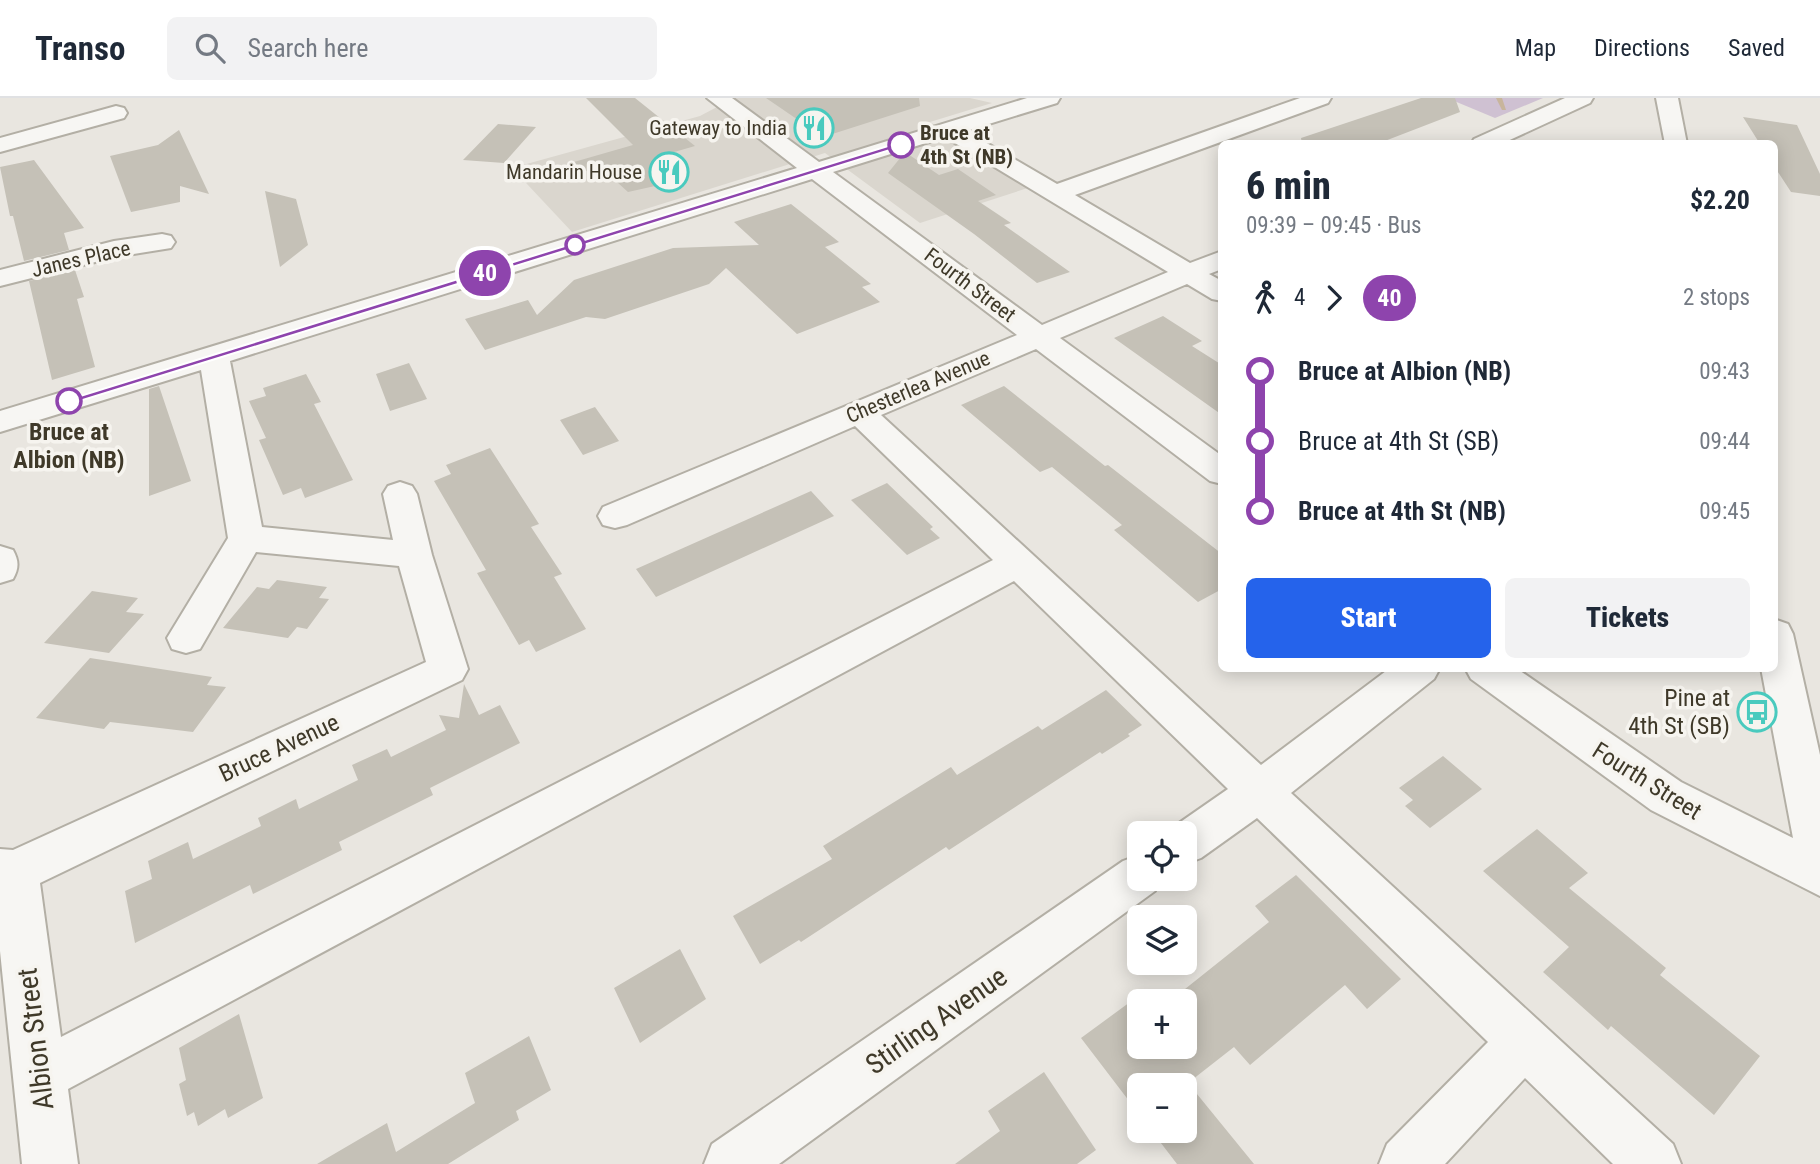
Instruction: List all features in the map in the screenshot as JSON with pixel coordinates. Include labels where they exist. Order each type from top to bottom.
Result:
[{"type":"street","name":"Fourth Street","points":[[718,98],[1218,470]]},
{"type":"street","points":[[1056,193],[1320,98]]},
{"type":"street","points":[[1491,140],[1582,98]]},
{"type":"street","points":[[1667,98],[1675,140]]},
{"type":"street","points":[[0,422],[817,171],[1040,99]]},
{"type":"street","points":[[0,145],[116,113]]},
{"type":"street","points":[[949,130],[1218,291]]},
{"type":"street","name":"Janes Place","points":[[0,278],[114,248],[162,242]]},
{"type":"street","name":"Chesterlea Avenue","points":[[615,516],[1218,261]]},
{"type":"street","points":[[186,638],[246,538],[214,356]]},
{"type":"street","points":[[859,412],[1653,1164]]},
{"type":"street","name":"Bruce Avenue","points":[[7,871],[448,668],[414,555],[400,494]]},
{"type":"street","points":[[246,538],[414,555]]},
{"type":"street","points":[[0,559],[0,570]]},
{"type":"street","points":[[39,1076],[1018,563]]},
{"type":"street","points":[[1778,654],[1820,859]]},
{"type":"street","points":[[1197,836],[1259,792],[1415,672]]},
{"type":"street","name":"Fourth Street","points":[[1491,672],[1666,796],[1820,875]]},
{"type":"street","name":"Albion Street","points":[[7,871],[50,1164]]},
{"type":"street","name":"Stirling Avenue","points":[[732,1164],[1127,884]]},
{"type":"street","points":[[1407,1164],[1523,1043]]},
{"type":"shaded area","points":[[734,98],[970,98],[992,103],[930,122],[1034,186],[920,223],[825,153],[572,232],[512,168],[700,116]]},
{"type":"shaded area","points":[[1447,98],[1543,98],[1495,118]]},
{"type":"building","points":[[586,98],[635,98],[695,146],[657,157],[682,180],[628,192],[607,173],[560,168],[633,145]]},
{"type":"building","points":[[766,98],[919,98],[920,106],[823,137]]},
{"type":"building","points":[[1421,98],[1455,98],[1460,112],[1387,140],[1301,138]]},
{"type":"building","points":[[1743,117],[1797,125],[1820,174],[1820,196],[1791,192],[1778,172],[1778,140],[1757,140]]},
{"type":"building","points":[[498,124],[536,127],[504,163],[463,160]]},
{"type":"building","points":[[179,130],[209,194],[180,186],[180,202],[131,212],[110,156],[158,145]]},
{"type":"building","points":[[905,152],[939,175],[958,169],[996,195],[978,201],[1011,223],[1004,225],[1070,272],[1037,283],[888,173]]},
{"type":"building","points":[[34,160],[84,228],[64,233],[69,250],[24,261],[13,216],[10,216],[0,167]]},
{"type":"building","points":[[265,191],[296,199],[308,245],[280,267]]},
{"type":"building","points":[[791,204],[839,242],[825,247],[871,284],[862,287],[880,302],[797,334],[726,268],[709,284],[605,319],[586,317],[485,350],[465,319],[528,300],[537,315],[574,280],[673,248],[759,245],[734,222]]},
{"type":"building","points":[[75,270],[84,297],[77,299],[95,367],[52,380],[29,281]]},
{"type":"building","points":[[1163,316],[1202,341],[1192,346],[1218,362],[1218,412],[1114,338]]},
{"type":"building","points":[[409,363],[427,399],[390,411],[376,374]]},
{"type":"building","points":[[306,374],[321,402],[314,404],[353,480],[305,498],[301,488],[283,495],[259,440],[266,438],[249,401],[266,396],[263,388]]},
{"type":"building","points":[[159,386],[191,481],[149,496],[149,389]]},
{"type":"building","points":[[1004,386],[1218,551],[1218,591],[1198,602],[1114,530],[1122,525],[1052,467],[1040,472],[961,405]]},
{"type":"building","points":[[595,407],[619,441],[583,455],[560,420]]},
{"type":"building","points":[[490,448],[539,524],[531,527],[562,574],[554,577],[586,629],[536,652],[529,640],[519,645],[477,573],[486,570],[434,481],[451,474],[446,465]]},
{"type":"building","points":[[887,483],[933,527],[930,529],[940,538],[907,555],[851,500]]},
{"type":"building","points":[[811,491],[834,516],[656,597],[636,569]]},
{"type":"building","points":[[277,580],[327,587],[319,598],[329,599],[307,629],[297,627],[288,638],[223,628],[257,587],[269,589]]},
{"type":"building","points":[[92,591],[138,598],[126,612],[144,614],[109,653],[44,643]]},
{"type":"building","points":[[90,658],[212,677],[207,685],[226,687],[193,732],[110,722],[104,729],[36,718]]},
{"type":"building","points":[[464,684],[479,715],[500,705],[520,743],[430,788],[433,795],[339,842],[342,850],[253,894],[250,885],[135,943],[125,891],[152,879],[148,861],[188,842],[193,859],[261,826],[258,818],[296,799],[299,809],[358,780],[352,765],[387,749],[391,757],[446,730],[439,715],[459,718]]},
{"type":"building","points":[[1106,690],[1142,725],[1128,734],[1130,736],[1102,754],[1100,752],[949,850],[946,847],[801,942],[799,940],[760,964],[733,916],[832,859],[823,846],[951,767],[957,775],[1038,726],[1042,730]]},
{"type":"building","points":[[1443,756],[1482,789],[1430,828],[1405,806],[1413,800],[1399,788]]},
{"type":"building","points":[[1537,829],[1588,873],[1569,888],[1666,968],[1660,975],[1760,1056],[1714,1115],[1611,1026],[1608,1030],[1543,972],[1569,947],[1483,871]]},
{"type":"building","points":[[1296,875],[1401,979],[1367,1009],[1345,985],[1250,1065],[1234,1047],[1197,1076],[1197,1073],[1127,1073],[1127,1098],[1081,1038],[1127,1004],[1127,1059],[1197,1059],[1197,989],[1185,989],[1269,922],[1255,906]]},
{"type":"building","points":[[680,949],[706,999],[640,1043],[614,988]]},
{"type":"building","points":[[239,1014],[263,1098],[228,1118],[225,1109],[198,1126],[194,1112],[187,1116],[179,1084],[186,1080],[179,1048]]},
{"type":"building","points":[[529,1036],[551,1090],[516,1111],[519,1120],[448,1164],[317,1164],[387,1123],[396,1152],[475,1103],[465,1073]]},
{"type":"building","points":[[1044,1072],[1096,1150],[1077,1164],[955,1164],[1000,1131],[988,1111]]},
{"type":"building","points":[[1197,1094],[1254,1164],[1177,1164],[1161,1143],[1197,1143]]},
{"type":"waterway","points":[[1499,98],[1504,109]]},
{"type":"bus line","name":"40","points":[[69,401],[901,145]]},
{"type":"place","name":"Gateway to India","points":[[814,128]]},
{"type":"place","name":"Bruce at 4th St (NB)","points":[[901,145]]},
{"type":"place","name":"Mandarin House","points":[[669,172]]},
{"type":"place","name":"Bruce at Albion (NB)","points":[[69,401]]},
{"type":"place","name":"Pine at 4th St (SB)","points":[[1757,712]]}]
